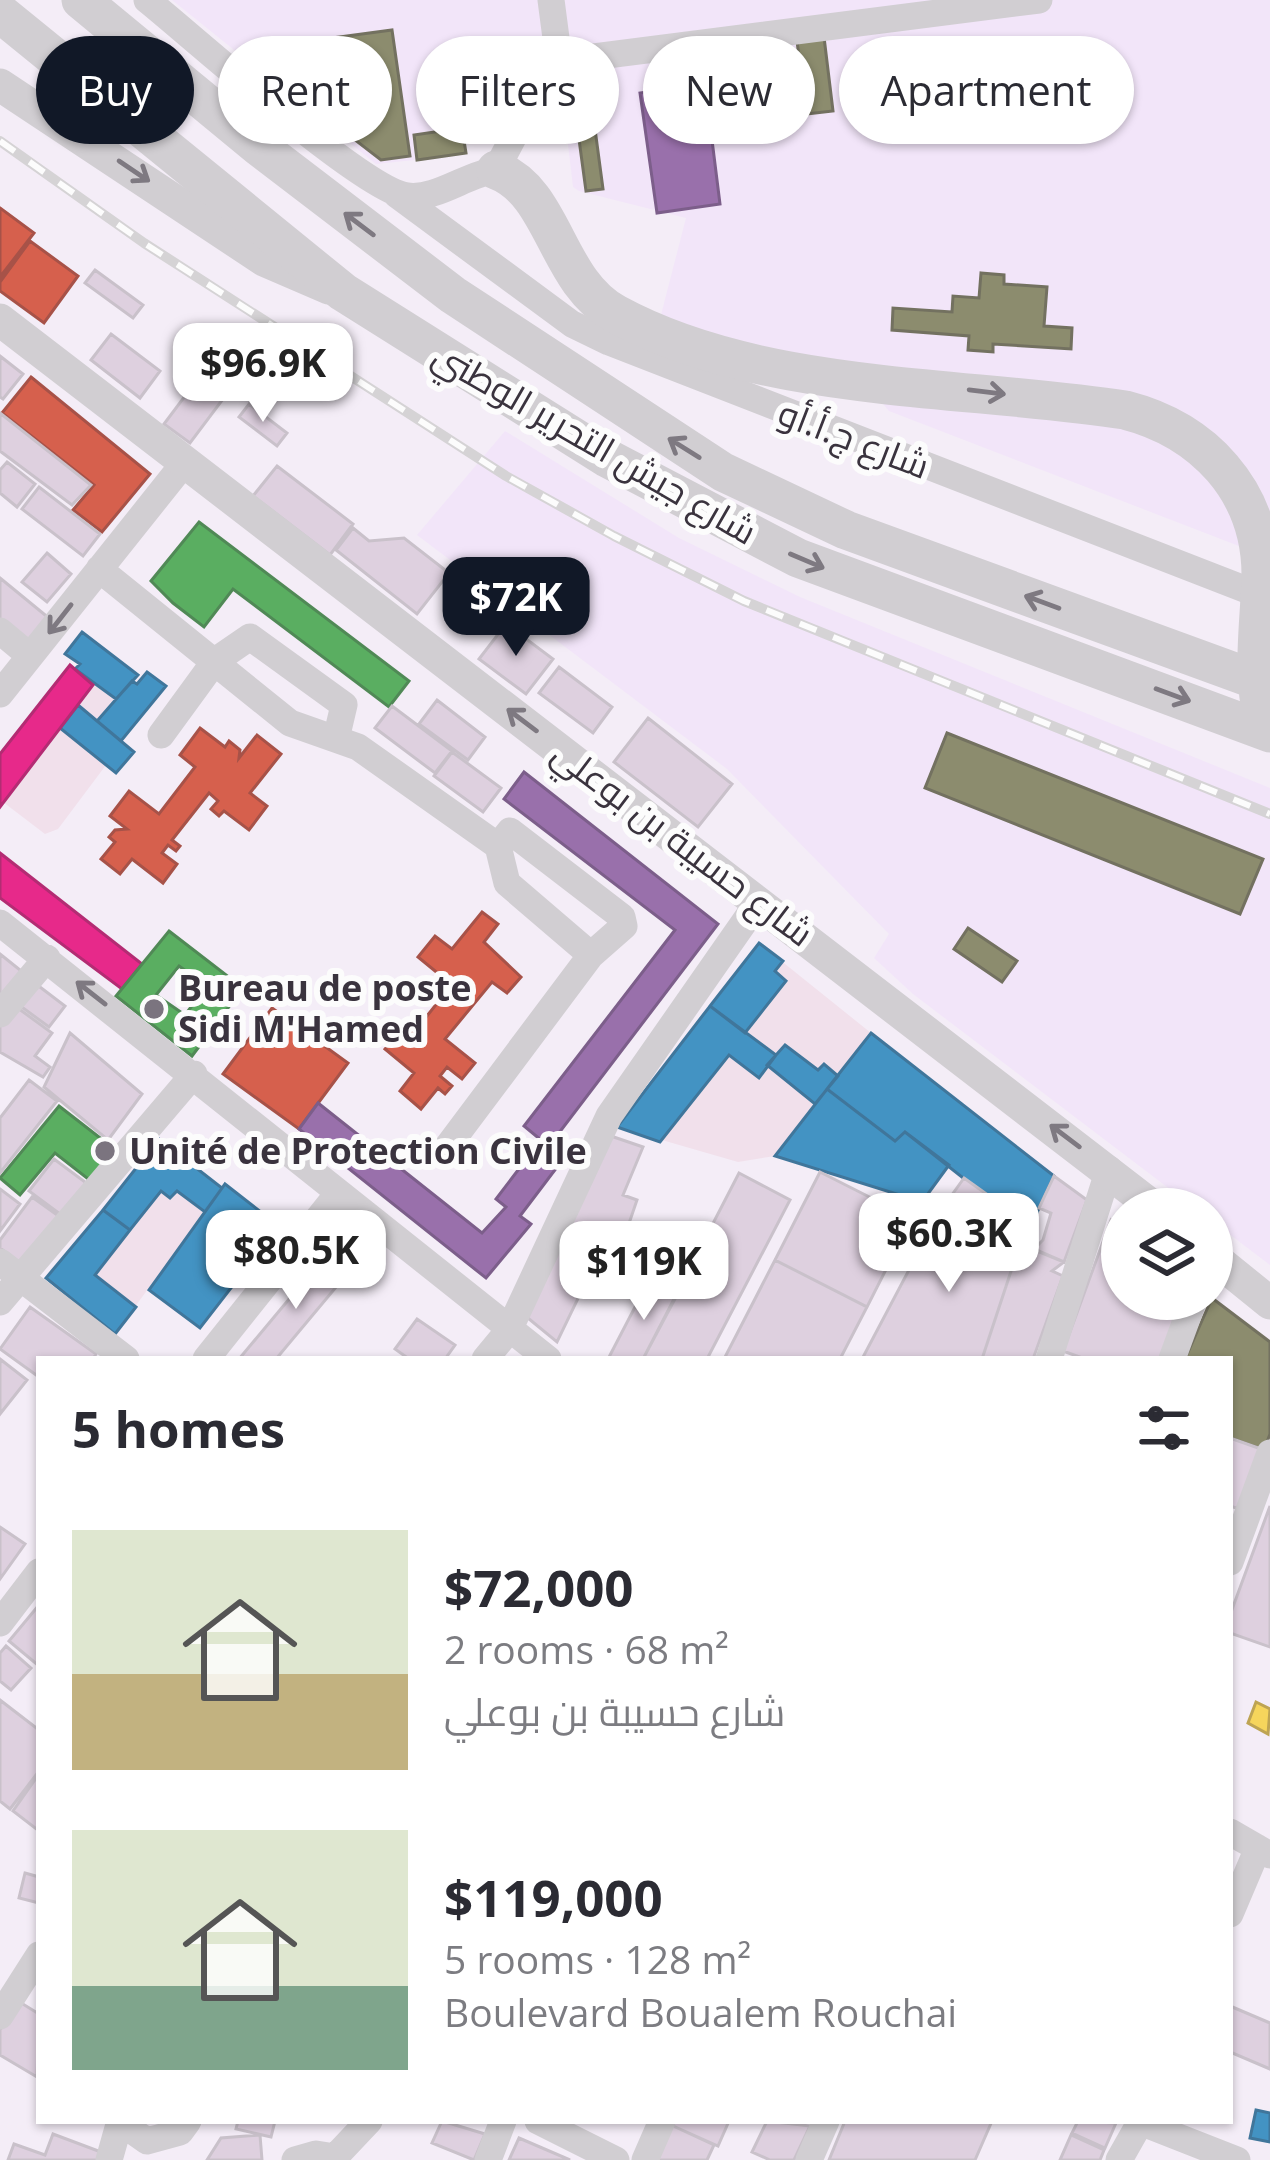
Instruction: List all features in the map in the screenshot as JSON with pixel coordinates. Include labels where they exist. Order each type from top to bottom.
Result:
[{"type":"highway","name":"شارع جيش التحرير الوطني","points":[[81,0],[258,146],[453,295],[723,472],[846,530],[1270,685]]},
{"type":"highway","name":"شارع جيش التحرير الوطني","points":[[0,13],[343,292],[607,458],[798,558],[1270,733]]},
{"type":"highway","points":[[479,175],[527,193],[569,271],[609,311],[648,331],[728,356],[1125,410],[1157,418],[1208,451],[1233,481],[1254,526],[1261,572],[1257,687],[1270,733]]},
{"type":"main road","points":[[0,85],[281,270],[343,292]]},
{"type":"main road","name":"شارع حسيبة بن بوعلي","points":[[3,329],[196,471],[1131,1188]]},
{"type":"main road","points":[[1233,1273],[1270,1303]]},
{"type":"street","name":"شارع ج.أ.أو","points":[[148,0],[339,157],[572,324],[1270,599]]},
{"type":"street","points":[[551,0],[556,36]]},
{"type":"street","points":[[619,53],[1035,0]]},
{"type":"street","points":[[459,239],[454,215],[506,144]]},
{"type":"street","points":[[393,192],[424,195],[479,175]]},
{"type":"street","points":[[0,694],[99,569],[196,471]]},
{"type":"street","points":[[99,569],[290,723],[358,747],[498,846],[507,883],[591,955]]},
{"type":"street","points":[[0,631],[30,656]]},
{"type":"street","points":[[161,735],[215,661],[242,640],[256,638],[344,705],[336,739]]},
{"type":"street","points":[[445,1150],[591,955],[624,926],[622,917],[510,831],[498,846]]},
{"type":"street","points":[[487,1356],[509,1330],[609,1116],[759,901]]},
{"type":"street","points":[[0,923],[544,1356]]},
{"type":"street","points":[[0,1014],[46,958]]},
{"type":"street","points":[[0,1302],[10,1269],[194,1074]]},
{"type":"street","points":[[1050,1356],[1109,1169]]},
{"type":"street","points":[[208,1356],[338,1195]]},
{"type":"street","points":[[10,1269],[122,1356]]},
{"type":"street","points":[[1173,1356],[1186,1320]]},
{"type":"street","points":[[1233,1554],[1270,1454]]},
{"type":"street","points":[[0,1622],[36,1576]]},
{"type":"street","points":[[1233,1834],[1264,1851],[1233,1908]]},
{"type":"street","points":[[0,2016],[36,1960]]},
{"type":"street","points":[[109,2160],[119,2124]]},
{"type":"street","points":[[123,2124],[147,2141],[180,2132],[186,2124]]},
{"type":"street","points":[[295,2160],[316,2154],[335,2157],[366,2124]]},
{"type":"street","points":[[488,2160],[502,2124]]},
{"type":"street","points":[[544,2124],[616,2160]]},
{"type":"street","points":[[645,2160],[661,2124]]},
{"type":"street","points":[[809,2160],[825,2124]]},
{"type":"street","points":[[1119,2160],[1140,2124]]},
{"type":"street","points":[[1146,2124],[1237,2160]]},
{"type":"shaded area","points":[[172,0],[1270,0],[1270,558],[889,411],[874,393],[654,342],[686,218],[579,191],[573,187],[568,144],[619,144],[619,36],[416,36],[416,144],[447,144],[414,160],[376,164],[351,144],[392,144],[392,36],[218,37]]},
{"type":"shaded area","points":[[505,431],[679,538],[800,597],[1270,788],[1270,1265],[1233,1237],[1233,1188],[1168,1188],[913,994],[874,958],[889,934],[727,769],[417,535]]},
{"type":"shaded area","points":[[82,632],[138,675],[132,680],[136,684],[147,672],[166,686],[121,740],[134,752],[116,773],[106,765],[58,829],[45,834],[3,802],[50,739],[27,719],[70,665],[75,669],[80,664],[65,654]]},
{"type":"shaded area","points":[[759,943],[871,1033],[775,1156],[738,1162],[617,1127]]},
{"type":"shaded area","points":[[159,1139],[222,1188],[115,1334],[46,1279]]},
{"type":"building: Homes","points":[[1256,1702],[1270,1709],[1268,1734],[1248,1723]]},
{"type":"building: Shops","points":[[0,208],[34,233],[0,277]]},
{"type":"building: Shops","points":[[30,241],[78,276],[44,323],[0,291],[0,282]]},
{"type":"building: Shops","points":[[31,377],[150,474],[102,532],[73,510],[94,485],[2,413]]},
{"type":"building: Shops","points":[[200,728],[225,747],[229,741],[240,750],[239,758],[257,735],[281,754],[250,793],[267,806],[249,830],[224,811],[219,816],[211,809],[218,801],[209,793],[172,840],[180,846],[176,851],[168,845],[162,853],[177,864],[163,883],[132,859],[120,874],[101,859],[115,842],[109,837],[115,830],[127,829],[110,816],[129,791],[159,814],[195,767],[180,755]]},
{"type":"building: Shops","points":[[482,912],[498,924],[484,942],[521,977],[507,993],[492,982],[445,1039],[475,1063],[462,1079],[447,1067],[440,1076],[452,1086],[445,1094],[438,1088],[421,1109],[400,1091],[414,1073],[385,1049],[400,1032],[406,1037],[419,1026],[454,982],[443,989],[434,982],[440,975],[418,957],[435,936],[452,949]]},
{"type":"building: Shops","points":[[272,1008],[348,1063],[299,1129],[223,1074]]},
{"type":"building: Offices","points":[[647,144],[712,144],[720,204],[657,213]]},
{"type":"building: Offices","points":[[524,772],[718,924],[552,1142],[567,1154],[520,1216],[531,1224],[486,1278],[299,1129],[318,1103],[482,1233],[506,1207],[496,1199],[541,1140],[524,1126],[675,930],[504,799]]},
{"type":"building: Schools","points":[[82,632],[138,675],[116,699],[75,669],[80,664],[65,654]]},
{"type":"building: Schools","points":[[147,672],[166,686],[121,741],[97,721],[132,681],[137,684]]},
{"type":"building: Schools","points":[[78,705],[134,752],[116,773],[60,728]]},
{"type":"building: Schools","points":[[759,943],[783,961],[775,971],[786,981],[745,1033],[710,1006]]},
{"type":"building: Schools","points":[[710,1006],[776,1055],[759,1078],[729,1055],[660,1142],[617,1127]]},
{"type":"building: Schools","points":[[871,1033],[1054,1176],[1029,1230],[905,1132],[895,1141],[827,1089]]},
{"type":"building: Schools","points":[[785,1045],[818,1070],[824,1064],[838,1076],[815,1104],[767,1065]]},
{"type":"building: Schools","points":[[827,1089],[895,1141],[905,1132],[949,1165],[922,1202],[775,1156]]},
{"type":"building: Schools","points":[[159,1139],[222,1188],[205,1212],[177,1191],[170,1198],[161,1191],[130,1230],[103,1210]]},
{"type":"building: Schools","points":[[225,1184],[279,1226],[200,1328],[149,1290]]},
{"type":"building: Schools","points":[[103,1210],[130,1230],[95,1275],[136,1307],[115,1334],[46,1278]]},
{"type":"building: Schools","points":[[1256,2110],[1270,2113],[1270,2142],[1250,2138]]},
{"type":"building: Health","points":[[70,665],[93,685],[0,807],[0,754]]},
{"type":"building: Health","points":[[0,853],[142,964],[122,989],[0,898]]},
{"type":"building: Public","points":[[199,522],[409,681],[389,707],[233,589],[204,627],[173,603],[151,581]]},
{"type":"building: Public","points":[[169,931],[243,988],[192,1056],[116,996]],"holes":[[[179,966],[207,986],[185,1015],[156,995]]]},
{"type":"building: Public","points":[[59,1106],[117,1151],[92,1182],[55,1153],[20,1195],[0,1178]]},
{"type":"building: Industry","points":[[392,30],[410,156],[381,160],[360,144],[392,144],[392,36],[347,36]]},
{"type":"building: Industry","points":[[824,37],[833,111],[815,113],[815,38]]},
{"type":"building: Industry","points":[[414,135],[416,144],[465,144],[466,153],[417,160]]},
{"type":"building: Industry","points":[[580,144],[597,144],[603,189],[586,191]]},
{"type":"building: Industry","points":[[981,273],[1004,275],[1004,284],[1047,287],[1044,326],[1072,328],[1071,349],[993,344],[993,352],[968,350],[969,336],[892,330],[893,308],[952,312],[953,296],[979,298]]},
{"type":"building: Industry","points":[[947,733],[1263,859],[1240,914],[925,788]]},
{"type":"building: Industry","points":[[968,928],[1017,961],[1002,982],[954,949]]},
{"type":"building: Industry","points":[[1233,1314],[1270,1342],[1270,1434],[1264,1450],[1233,1439],[1233,1356],[1186,1356],[1202,1320],[1233,1320]]},
{"type":"building: Other","points":[[95,270],[143,305],[133,318],[85,283]]},
{"type":"building: Other","points":[[111,334],[160,371],[140,398],[91,360]]},
{"type":"building: Other","points":[[0,356],[23,374],[3,399],[0,397]]},
{"type":"building: Other","points":[[203,372],[229,391],[190,443],[164,424]]},
{"type":"building: Other","points":[[249,404],[287,433],[277,446],[239,417]]},
{"type":"building: Other","points":[[0,413],[91,485],[72,505],[0,451]]},
{"type":"building: Other","points":[[7,462],[35,484],[17,507],[0,493],[0,470]]},
{"type":"building: Other","points":[[277,466],[353,524],[330,555],[253,496]]},
{"type":"building: Other","points":[[39,487],[100,534],[83,556],[22,509]]},
{"type":"building: Other","points":[[353,528],[369,541],[404,538],[449,573],[417,614],[336,550]]},
{"type":"building: Other","points":[[47,553],[71,574],[47,602],[22,582]]},
{"type":"building: Other","points":[[0,578],[50,619],[29,643],[0,619]]},
{"type":"building: Other","points":[[473,587],[499,606],[480,631],[454,613]]},
{"type":"building: Other","points":[[506,624],[553,659],[526,694],[479,659]]},
{"type":"building: Other","points":[[559,667],[612,707],[593,733],[539,693]]},
{"type":"building: Other","points":[[437,700],[485,737],[468,760],[419,724]]},
{"type":"building: Other","points":[[392,706],[452,751],[435,773],[375,728]]},
{"type":"building: Other","points":[[648,718],[732,784],[698,827],[614,762]]},
{"type":"building: Other","points":[[452,752],[501,788],[483,812],[434,776]]},
{"type":"building: Other","points":[[0,954],[25,974],[0,1004]]},
{"type":"building: Other","points":[[36,984],[65,1006],[49,1027],[19,1005]]},
{"type":"building: Other","points":[[15,1006],[52,1033],[35,1056],[50,1067],[43,1077],[0,1052],[0,1026]]},
{"type":"building: Other","points":[[70,1033],[142,1094],[108,1140],[44,1087]]},
{"type":"building: Other","points":[[29,1080],[57,1101],[0,1173],[0,1118]]},
{"type":"building: Other","points":[[605,1134],[643,1147],[623,1195],[637,1200],[625,1235],[611,1230],[557,1342],[523,1314]]},
{"type":"building: Other","points":[[54,1159],[89,1185],[64,1217],[29,1191]]},
{"type":"building: Other","points":[[820,1172],[901,1213],[906,1230],[867,1307],[775,1260]]},
{"type":"building: Other","points":[[739,1173],[790,1200],[709,1356],[645,1356]]},
{"type":"building: Other","points":[[1054,1176],[1087,1200],[1064,1262],[1034,1249],[1043,1240],[1051,1213],[1039,1208]]},
{"type":"building: Other","points":[[964,1178],[1013,1213],[997,1245],[939,1213]]},
{"type":"building: Other","points":[[0,1189],[20,1204],[0,1231]]},
{"type":"building: Other","points":[[32,1197],[60,1217],[23,1265],[0,1248],[0,1240]]},
{"type":"building: Other","points":[[939,1213],[997,1245],[1013,1213],[1029,1230],[1020,1244],[983,1356],[864,1356]]},
{"type":"building: Other","points":[[1020,1244],[1064,1262],[1052,1271],[1063,1276],[1034,1356],[983,1356]]},
{"type":"building: Other","points":[[1101,1247],[1101,1320],[1178,1320],[1163,1356],[1077,1356],[1063,1351]]},
{"type":"building: Other","points":[[325,1256],[347,1274],[279,1356],[242,1356]]},
{"type":"building: Other","points":[[775,1260],[867,1307],[842,1356],[726,1356]]},
{"type":"building: Other","points":[[649,1280],[677,1295],[645,1356],[610,1356]]},
{"type":"building: Other","points":[[30,1307],[96,1354],[36,1356],[36,1375],[0,1349]]},
{"type":"building: Other","points":[[417,1319],[455,1345],[447,1356],[405,1356],[395,1349]]},
{"type":"building: Other","points":[[0,1359],[27,1380],[0,1414]]},
{"type":"building: Other","points":[[1233,1439],[1264,1450],[1242,1510],[1233,1507]]},
{"type":"building: Other","points":[[1270,1506],[1270,1647],[1233,1634],[1233,1607]]},
{"type":"building: Other","points":[[0,1527],[25,1544],[0,1579]]},
{"type":"building: Other","points":[[36,1609],[36,1664],[9,1641]]},
{"type":"building: Other","points":[[6,1646],[31,1668],[11,1690],[0,1681],[0,1653]]},
{"type":"building: Other","points":[[0,1700],[36,1728],[36,1775],[10,1809],[0,1801]]},
{"type":"building: Other","points":[[36,1778],[36,1829],[13,1811]]},
{"type":"building: Other","points":[[25,1873],[36,1876],[36,1902],[19,1898]]},
{"type":"building: Other","points":[[18,2001],[36,2012],[36,2076],[0,2055],[0,2030]]},
{"type":"building: Other","points":[[1233,2007],[1270,2023],[1270,2069],[1233,2053]]},
{"type":"building: Other","points":[[237,2124],[274,2124],[271,2137],[236,2129]]},
{"type":"building: Other","points":[[441,2124],[485,2134],[474,2160],[432,2143]]},
{"type":"building: Other","points":[[672,2124],[728,2124],[718,2146]]},
{"type":"building: Other","points":[[766,2124],[810,2126],[794,2160],[770,2160],[752,2152]]},
{"type":"building: Other","points":[[844,2124],[991,2124],[975,2160],[829,2160]]},
{"type":"building: Other","points":[[1076,2124],[1116,2124],[1105,2148],[1072,2133]]},
{"type":"building: Other","points":[[671,2125],[714,2145],[707,2160],[655,2160]]},
{"type":"building: Other","points":[[53,2134],[101,2152],[99,2160],[8,2160],[14,2144],[45,2155]]},
{"type":"building: Other","points":[[260,2135],[262,2160],[207,2160],[221,2138]]},
{"type":"building: Other","points":[[1071,2135],[1104,2150],[1100,2160],[1060,2160]]},
{"type":"building: Other","points":[[519,2138],[570,2160],[509,2160]]},
{"type":"railway","points":[[0,141],[144,243],[506,476],[614,536],[744,601],[1270,814]]},
{"type":"place","name":"Bureau de poste Sidi M'Hamed","points":[[154,1009]]},
{"type":"place","name":"Unité de Protection Civile","points":[[105,1151]]}]
